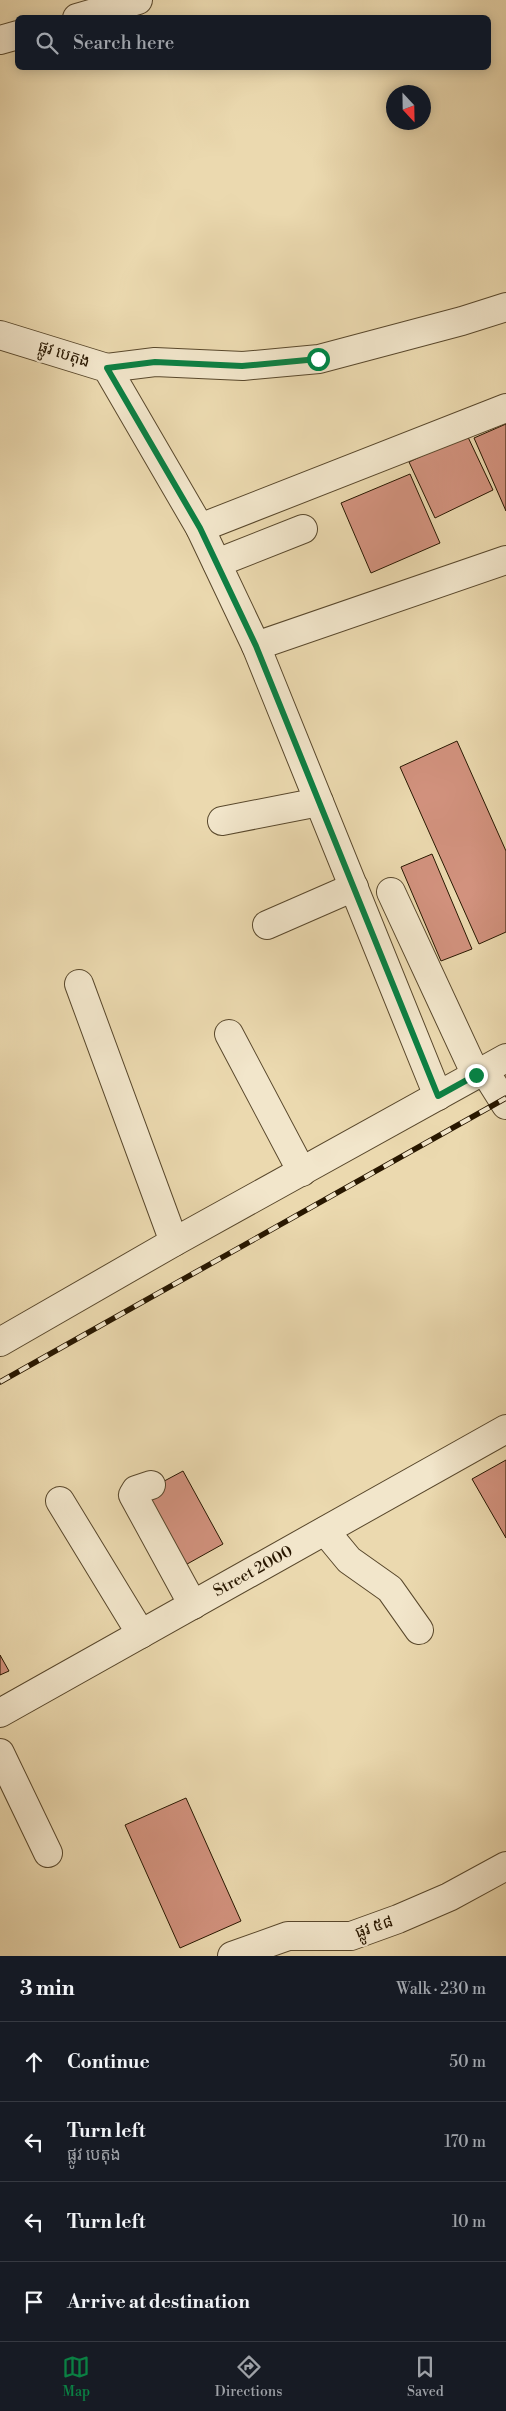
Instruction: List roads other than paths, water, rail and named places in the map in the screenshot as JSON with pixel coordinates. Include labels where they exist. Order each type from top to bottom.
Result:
[{"type":"street","points":[[87,15],[138,0]]},
{"type":"street","points":[[0,40],[15,36]]},
{"type":"street","points":[[107,368],[155,362],[242,366],[318,359],[462,321],[506,307]]},
{"type":"street","name":"ផ្លូវ បេតុង","points":[[0,335],[107,368],[200,528],[256,646],[438,1096]]},
{"type":"street","points":[[200,528],[506,408]]},
{"type":"street","points":[[217,563],[302,529]]},
{"type":"street","points":[[256,646],[506,560]]},
{"type":"street","points":[[222,821],[319,802]]},
{"type":"street","points":[[267,925],[354,887]]},
{"type":"street","points":[[391,892],[488,1068],[506,1105]]},
{"type":"street","points":[[79,984],[174,1242]]},
{"type":"street","points":[[229,1034],[302,1172]]},
{"type":"street","points":[[0,1342],[174,1242],[488,1068]]},
{"type":"street","name":"Street 2000","points":[[0,1713],[506,1429]]},
{"type":"street","points":[[151,1485],[136,1490],[133,1495],[192,1605]]},
{"type":"street","points":[[60,1501],[141,1634]]},
{"type":"street","points":[[325,1531],[349,1560],[390,1589],[419,1630]]},
{"type":"street","points":[[0,1753],[48,1854]]},
{"type":"street","name":"ផ្លូវ ៥៨","points":[[232,1956],[288,1936],[351,1936],[398,1919],[449,1897],[506,1866]]},
{"type":"railway","points":[[0,1382],[506,1098]]}]
